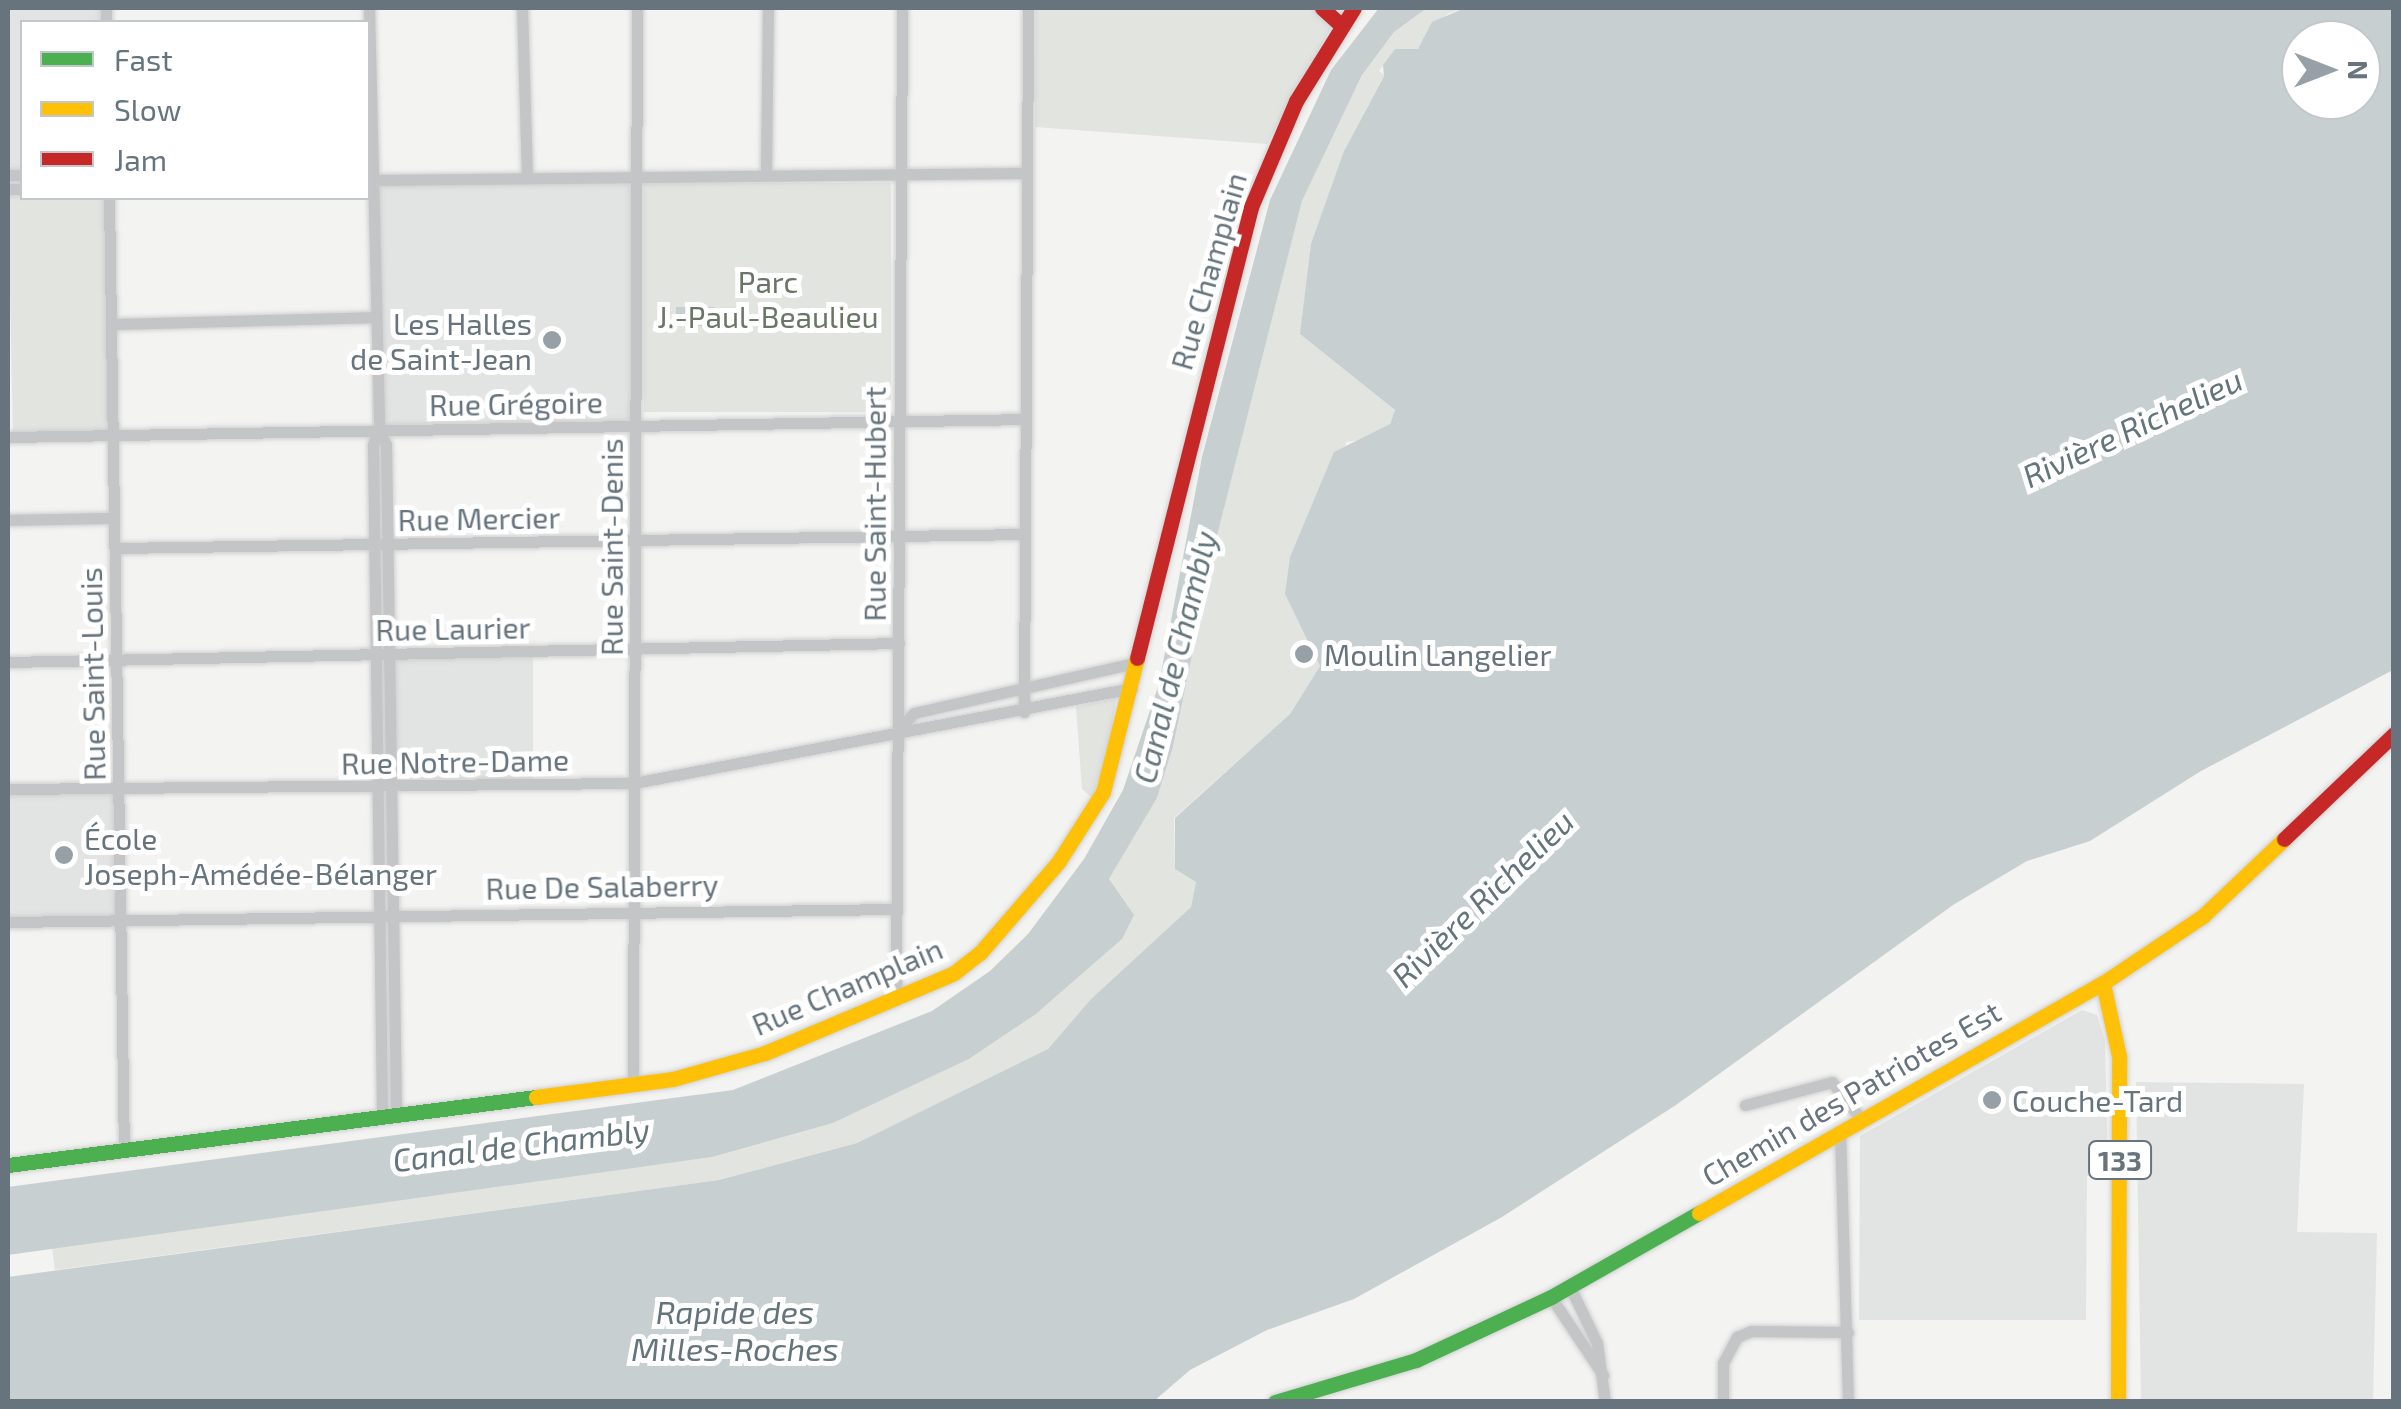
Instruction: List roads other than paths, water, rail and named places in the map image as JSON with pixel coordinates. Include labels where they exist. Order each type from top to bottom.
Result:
[{"type":"street","points":[[522,8],[526,178]]},
{"type":"street","name":"Rue Saint-Denis","points":[[633,1086],[636,8]]},
{"type":"street","points":[[766,171],[768,8]]},
{"type":"street","name":"Rue Saint-Hubert","points":[[896,1000],[902,8]]},
{"type":"street","points":[[1024,712],[1028,8]]},
{"type":"street","points":[[1322,8],[1340,24]]},
{"type":"street","name":"Rue Champlain","points":[[8,1164],[633,1086],[764,1054],[896,1000],[980,954],[1060,861],[1103,792],[1251,207],[1296,101],[1340,24],[1354,8]]},
{"type":"street","points":[[370,65],[379,430],[386,444],[380,544],[389,1114]]},
{"type":"street","points":[[372,180],[766,171],[1027,173]]},
{"type":"street","name":"Rue Saint-Louis","points":[[109,200],[124,1149]]},
{"type":"street","points":[[111,324],[375,318]]},
{"type":"street","name":"Rue Grégoire","points":[[8,437],[1026,419]]},
{"type":"street","points":[[8,520],[114,518]]},
{"type":"street","name":"Rue Mercier","points":[[115,548],[1025,534]]},
{"type":"street","name":"Rue Laurier","points":[[8,662],[899,643]]},
{"type":"street","name":"Rue Notre-Dame","points":[[898,730],[914,713],[1138,662]]},
{"type":"street","name":"Rue Notre-Dame","points":[[8,789],[634,783],[898,730],[1024,712],[1132,688]]},
{"type":"street","name":"Chemin des Patriotes Est","points":[[1275,1402],[1416,1360],[1552,1297],[2104,983],[2203,916],[2394,734]]},
{"type":"street","name":"Rue De Salaberry","points":[[8,922],[634,908],[897,908]]},
{"type":"street","name":"133","points":[[2104,983],[2119,1056],[2122,1402]]},
{"type":"street","points":[[1745,1105],[1832,1082],[1861,1119]]},
{"type":"street","points":[[1840,1132],[1848,1402]]},
{"type":"street","points":[[1570,1287],[1597,1343],[1606,1402]]},
{"type":"street","points":[[1552,1297],[1603,1375]]},
{"type":"street","points":[[1724,1402],[1723,1363],[1737,1336],[1750,1331],[1848,1332]]},
{"type":"water","name":"Canal de Chambly","points":[[1379,8],[1427,8],[1394,32],[1362,75],[1302,201],[1217,536],[1173,747],[1157,798],[1109,879],[1134,915],[1122,939],[1036,1014],[969,1059],[833,1123],[712,1157],[8,1255],[8,1187],[733,1090],[932,1011],[990,971],[1028,934],[1084,859],[1123,790],[1159,684],[1202,457],[1270,200],[1331,70]]},
{"type":"water","points":[[1465,8],[2393,8],[2393,670],[2201,771],[2090,841],[2027,861],[1953,905],[1676,1105],[1502,1217],[1354,1299],[1267,1330],[1190,1370],[1154,1401],[8,1401],[8,1277],[719,1180],[857,1143],[1048,1049],[1091,999],[1191,907],[1196,882],[1175,869],[1175,818],[1290,714],[1320,666],[1285,594],[1290,557],[1334,452],[1390,424],[1395,410],[1300,334],[1311,244],[1344,151],[1384,76],[1383,65],[1395,49],[1418,49],[1432,22]]},
{"type":"water","points":[[676,307],[715,307],[715,326],[676,326]]},
{"type":"place","name":"Les Halles de Saint-Jean","points":[[552,340]]},
{"type":"place","name":"Moulin Langelier","points":[[1304,654]]},
{"type":"place","name":"École Joseph-Amédée-Bélanger","points":[[64,855]]},
{"type":"place","name":"Couche-Tard","points":[[1992,1100]]},
{"type":"park label","name":"Parc J.-Paul-Beaulieu","points":[[768,298]]},
{"type":"water label","name":"Rivière Richelieu","points":[[2132,427]]},
{"type":"water label","name":"Rivière Richelieu","points":[[1482,898]]},
{"type":"water label","name":"Rapide des Milles-Roches","points":[[735,1330]]}]
